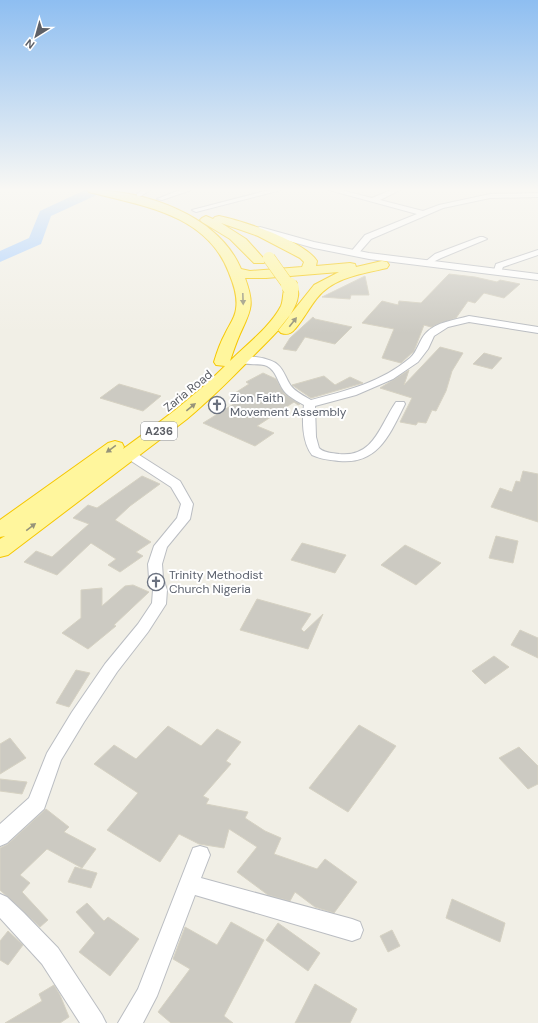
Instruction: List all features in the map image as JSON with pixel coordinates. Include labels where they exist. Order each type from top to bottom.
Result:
[{"type":"highway","points":[[214,238],[226,251],[236,272],[243,293],[242,312],[227,346],[222,362]]},
{"type":"highway","points":[[235,238],[264,259]]},
{"type":"highway","points":[[247,238],[257,245],[264,259],[284,289]]},
{"type":"highway","points":[[268,238],[305,255],[311,261],[311,264],[307,270]]},
{"type":"highway","points":[[236,272],[257,275],[382,264]]},
{"type":"highway","points":[[247,356],[271,344],[278,338],[293,324],[312,294],[326,284],[350,272],[382,264]]},
{"type":"highway","name":"A236","points":[[0,550],[210,392],[247,356],[272,328],[288,306],[291,296],[284,289]]},
{"type":"highway","name":"Zaria Road","points":[[0,530],[158,415],[207,377],[254,332],[277,302],[284,289]]},
{"type":"street","points":[[285,238],[306,244],[354,253],[498,270],[538,278]]},
{"type":"street","points":[[354,253],[367,238]]},
{"type":"street","points":[[429,262],[438,256],[483,239]]},
{"type":"street","points":[[498,270],[499,266],[538,252]]},
{"type":"street","points":[[382,264],[432,267],[538,283]]},
{"type":"street","points":[[247,356],[271,365],[276,369],[288,389],[295,396],[310,404],[352,393],[389,377],[414,360],[423,349],[430,334],[445,325],[470,319],[538,330]]},
{"type":"street","points":[[310,404],[308,412],[312,448],[315,452],[323,455],[350,458],[360,457],[374,446],[400,404]]},
{"type":"street","points":[[0,836],[37,803],[53,758],[78,717],[111,668],[143,628],[159,604],[160,590],[156,578],[156,564],[161,546],[182,519],[187,504],[176,484],[129,454]]},
{"type":"street","points":[[130,1023],[146,996],[200,855]]},
{"type":"street","points":[[189,884],[352,930]]},
{"type":"street","points":[[0,904],[50,956],[94,1023]]},
{"type":"building","points":[[449,274],[475,277],[497,282],[500,280],[520,284],[504,298],[484,293],[475,303],[468,301],[456,318],[431,327],[424,325],[414,351],[401,363],[382,358],[394,329],[362,323],[382,301],[398,305],[399,301],[421,303]]},
{"type":"building","points":[[365,276],[369,295],[351,295],[350,299],[322,297]]},
{"type":"building","points":[[313,317],[315,319],[352,327],[335,344],[305,337],[296,351],[283,349],[290,338]]},
{"type":"building","points":[[440,347],[463,353],[452,371],[446,391],[436,411],[432,410],[426,423],[418,422],[416,425],[400,422],[412,398],[380,388],[409,370],[404,385]]},
{"type":"building","points":[[484,353],[502,358],[492,369],[473,364]]},
{"type":"building","points":[[263,373],[276,379],[285,394],[300,404],[298,405],[294,402],[257,426],[274,433],[255,446],[203,423],[245,397],[235,393],[249,384],[246,382]]},
{"type":"building","points":[[324,376],[335,385],[350,377],[363,383],[311,398],[292,385]]},
{"type":"building","points":[[119,384],[161,396],[143,411],[100,398]]},
{"type":"building","points":[[523,471],[538,474],[538,522],[491,507],[500,488],[512,492],[516,481],[520,482]]},
{"type":"building","points":[[142,476],[160,484],[130,506],[115,520],[151,542],[136,552],[143,556],[120,572],[108,565],[116,559],[91,543],[57,575],[24,562],[36,551],[52,557],[89,524],[73,518],[88,505],[97,508]]},
{"type":"building","points":[[496,536],[518,541],[513,563],[489,558]]},
{"type":"building","points":[[302,543],[346,555],[335,573],[291,560]]},
{"type":"building","points":[[405,545],[441,563],[416,585],[381,565]]},
{"type":"building","points":[[133,585],[149,592],[114,625],[116,626],[88,649],[62,633],[81,618],[81,590],[102,588],[102,606],[125,586]]},
{"type":"building","points":[[257,599],[311,614],[301,629],[304,632],[323,614],[308,649],[240,630]]},
{"type":"building","points":[[520,630],[538,638],[538,658],[511,645]]},
{"type":"building","points":[[494,656],[509,667],[485,684],[472,671]]},
{"type":"building","points":[[76,670],[90,673],[69,707],[56,703]]},
{"type":"building","points":[[359,725],[396,746],[348,812],[309,788]]},
{"type":"building","points":[[168,726],[201,746],[217,729],[241,742],[226,761],[231,764],[203,796],[209,799],[206,804],[248,812],[245,818],[265,831],[281,838],[274,854],[317,869],[325,859],[357,882],[334,913],[315,907],[295,892],[290,901],[268,895],[237,872],[257,847],[229,829],[224,848],[199,844],[179,834],[160,862],[107,830],[138,793],[94,764],[114,745],[136,759]]},
{"type":"building","points":[[10,738],[26,758],[0,774],[0,744]]},
{"type":"building","points":[[519,747],[538,766],[538,784],[528,789],[499,758]]},
{"type":"building","points":[[0,779],[27,782],[22,794],[0,791]]},
{"type":"building","points":[[46,809],[69,827],[64,832],[96,849],[82,868],[47,849],[20,875],[30,883],[22,892],[48,920],[40,927],[0,890],[0,848],[8,844]]},
{"type":"building","points":[[75,867],[97,873],[91,888],[68,882]]},
{"type":"building","points":[[452,899],[505,923],[500,942],[446,918]]},
{"type":"building","points":[[87,903],[104,921],[108,917],[139,939],[110,976],[79,952],[95,933],[76,912]]},
{"type":"building","points":[[231,922],[264,940],[224,1016],[233,1023],[171,1023],[158,1012],[190,969],[173,959],[185,927],[217,945]]},
{"type":"building","points":[[278,923],[320,953],[308,971],[266,940]]},
{"type":"building","points":[[392,930],[400,946],[388,952],[380,936]]},
{"type":"building","points":[[8,931],[23,945],[8,965],[0,960],[0,941]]},
{"type":"building","points":[[315,984],[357,1009],[350,1023],[295,1023]]},
{"type":"building","points":[[54,985],[69,1017],[60,1023],[5,1023],[42,1001],[39,994]]},
{"type":"waterway","points":[[0,257],[36,241],[37,238]]},
{"type":"place","name":"Zion Faith Movement Assembly","points":[[217,405]]},
{"type":"place","name":"Trinity Methodist Church Nigeria","points":[[156,582]]}]
